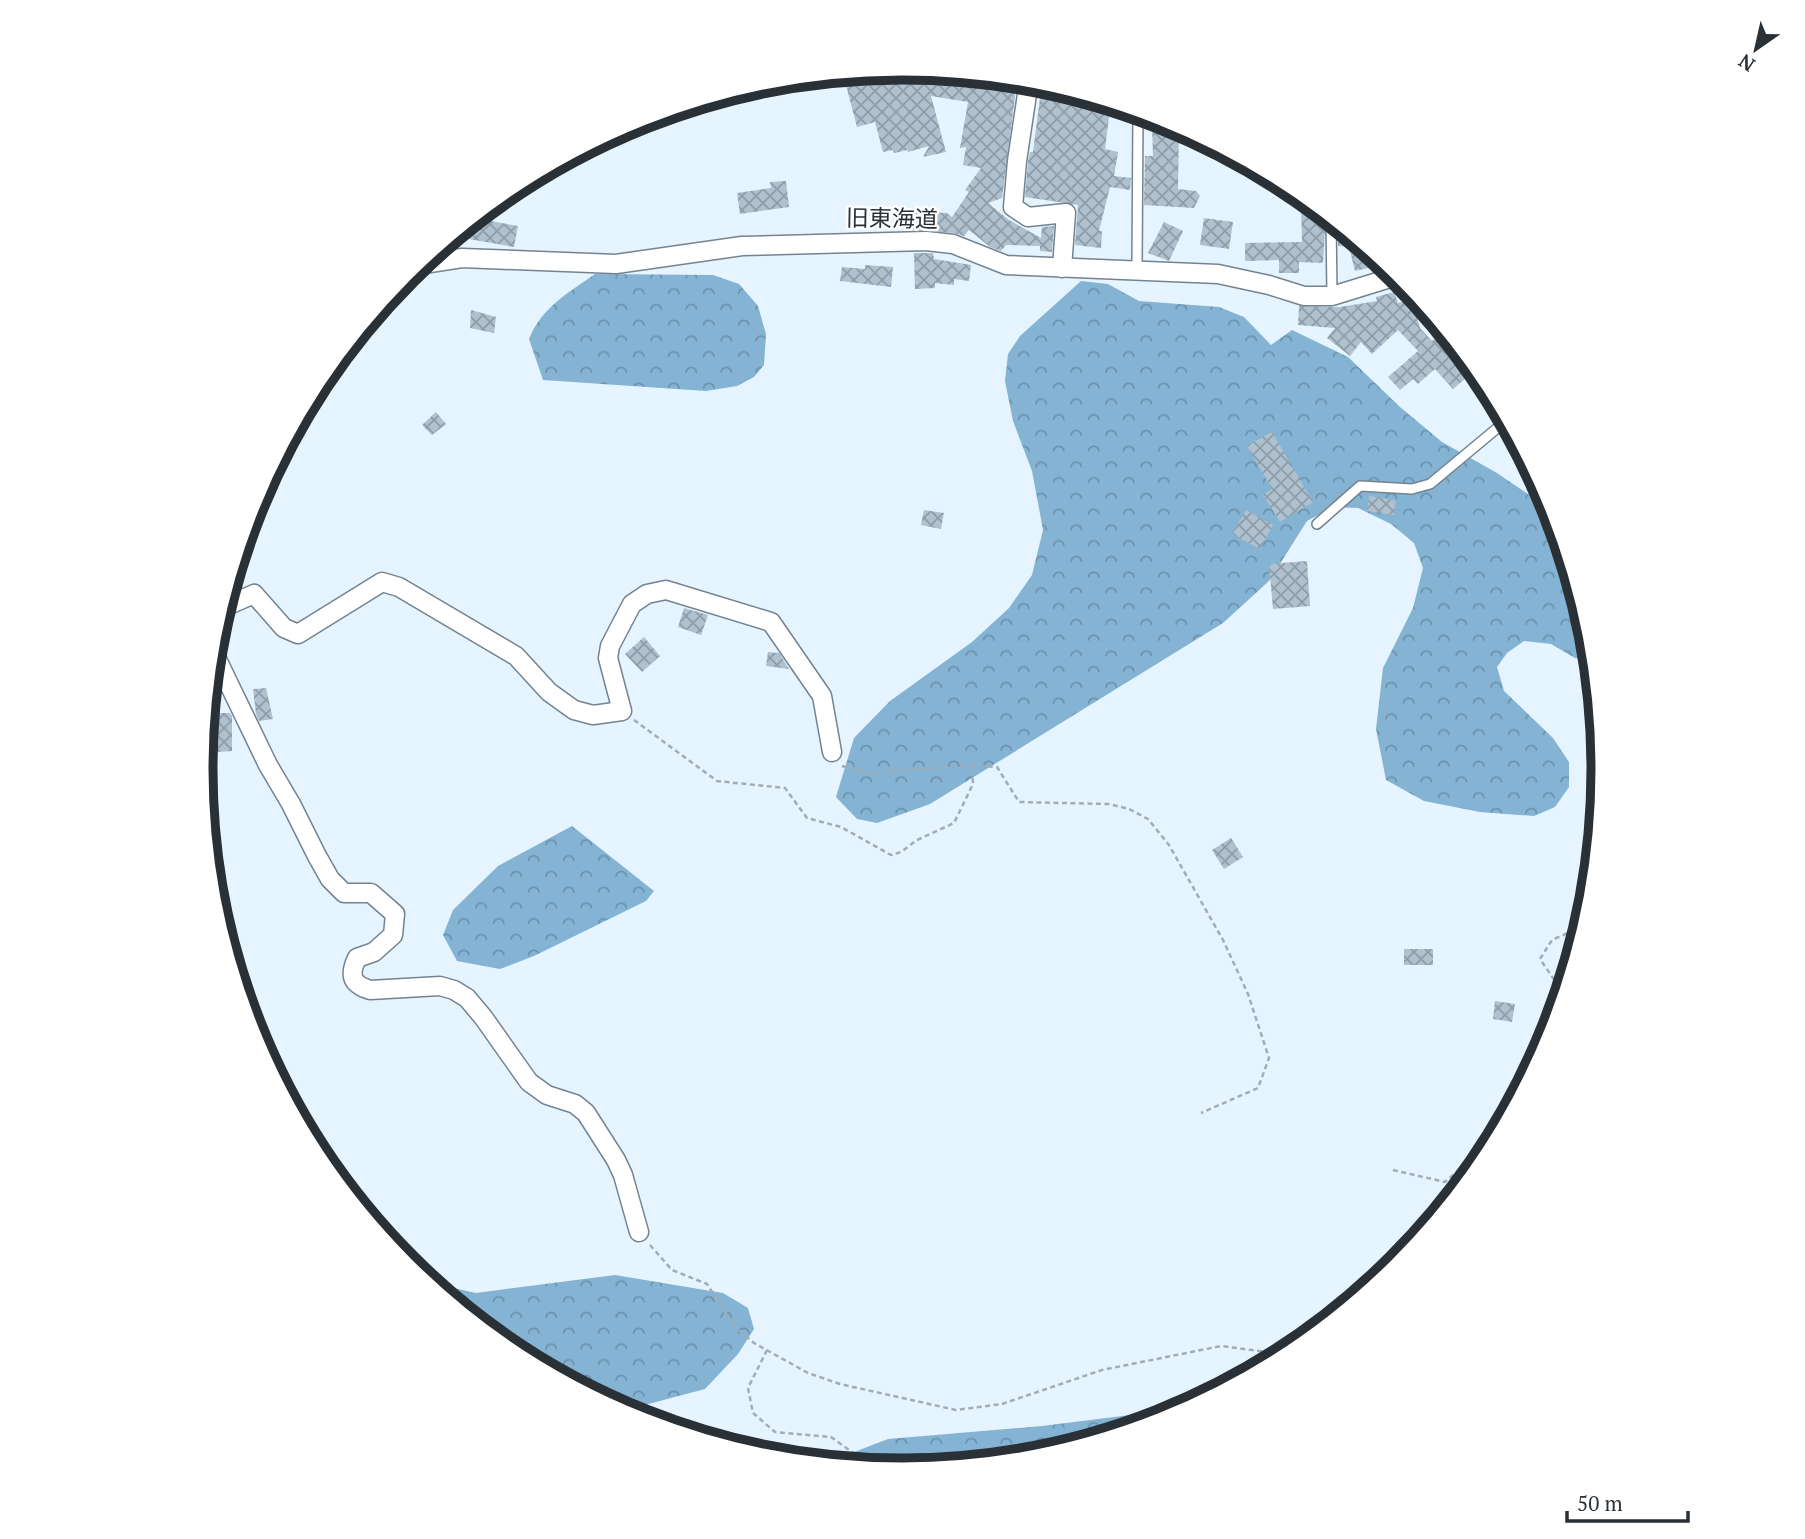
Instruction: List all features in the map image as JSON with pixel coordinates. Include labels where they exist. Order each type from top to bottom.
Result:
[{"type":"street","points":[[1027,92],[1013,207],[1028,216],[1066,214],[1062,268]]},
{"type":"street","name":"旧東海道","points":[[436,262],[462,258],[617,264],[742,246],[926,241],[953,244],[1006,265],[1218,274],[1304,296],[1332,296],[1387,279]]},
{"type":"street","points":[[234,603],[254,594],[285,628],[298,634],[382,582],[400,587],[516,656],[549,692],[574,710],[593,715],[622,711],[608,659],[610,646],[632,604],[647,594],[666,590],[771,622],[822,696],[832,752]]},
{"type":"street","points":[[221,668],[268,765],[330,879],[344,893],[370,893],[395,914],[393,936],[374,951],[357,958],[351,969],[353,979],[361,987],[370,990],[440,986],[454,989],[467,998],[529,1082],[547,1095],[575,1104],[586,1113],[623,1175],[639,1232]]},
{"type":"lane","points":[[1137,270],[1138,122]]},
{"type":"lane","points":[[1331,230],[1332,296]]},
{"type":"lane","points":[[1317,524],[1360,486],[1412,489],[1430,484],[1500,426]]},
{"type":"path","points":[[622,711],[717,782],[785,788],[807,818],[841,827],[891,855],[954,823],[973,784],[972,765]]},
{"type":"path","points":[[832,752],[843,767],[869,774],[972,765],[997,767],[1019,802],[1109,804],[1129,808],[1148,819],[1169,845],[1228,951],[1248,994],[1269,1058],[1258,1088],[1201,1113]]},
{"type":"path","points":[[1557,984],[1540,959],[1552,940],[1572,932]]},
{"type":"path","points":[[1393,1170],[1445,1182],[1467,1163]]},
{"type":"path","points":[[639,1232],[672,1270],[707,1284],[735,1327],[766,1350],[808,1373],[840,1384],[956,1410],[1002,1404],[1102,1370],[1221,1346],[1269,1352]]},
{"type":"path","points":[[766,1350],[748,1388],[753,1413],[775,1432],[831,1437],[859,1457]]},
{"type":"green space","points":[[595,274],[713,275],[739,284],[758,306],[766,334],[764,365],[754,377],[737,386],[706,391],[543,380],[529,339],[534,328],[548,309]]},
{"type":"green space","points":[[1081,281],[1108,284],[1139,301],[1219,307],[1244,317],[1271,345],[1292,330],[1348,357],[1400,407],[1442,442],[1497,473],[1536,499],[1568,591],[1582,659],[1551,644],[1524,641],[1507,653],[1497,667],[1504,691],[1553,738],[1569,762],[1569,787],[1555,807],[1534,816],[1480,812],[1424,801],[1386,780],[1376,729],[1383,668],[1413,608],[1423,568],[1414,543],[1391,524],[1358,508],[1333,507],[1307,521],[1269,581],[1223,623],[930,804],[877,823],[857,819],[836,797],[854,738],[890,701],[972,642],[1009,608],[1032,575],[1043,530],[1032,471],[1013,421],[1005,381],[1008,354],[1020,336]]},
{"type":"green space","points":[[572,826],[654,891],[646,901],[534,956],[500,969],[457,961],[443,935],[453,910],[498,866]]},
{"type":"green space","points":[[615,1275],[723,1293],[748,1308],[754,1329],[738,1354],[705,1389],[640,1406],[558,1366],[483,1316],[446,1286],[476,1293]]},
{"type":"green space","points":[[1148,1413],[1081,1435],[992,1453],[902,1458],[847,1456],[888,1439],[1042,1426]]},
{"type":"building","points":[[902,80],[948,82],[977,88],[978,85],[1016,90],[1002,198],[988,203],[1009,220],[1041,238],[1042,227],[1054,226],[1052,252],[1040,251],[1040,246],[1006,245],[1001,251],[990,247],[969,230],[964,236],[913,230],[913,211],[947,213],[952,217],[969,192],[965,190],[981,168],[963,165],[966,147],[960,148],[968,102],[931,96],[946,152],[923,157],[929,146],[908,152],[883,152],[875,122],[857,127],[846,85]]},
{"type":"building","points":[[1040,95],[1110,113],[1105,149],[1118,152],[1114,176],[1131,178],[1130,190],[1110,187],[1099,231],[1102,231],[1101,248],[1075,245],[1078,205],[1025,197],[1028,162],[1030,152],[1033,152]]},
{"type":"building","points":[[1152,128],[1179,139],[1178,189],[1196,191],[1200,196],[1194,208],[1144,205],[1145,156],[1153,156]]},
{"type":"building","points":[[786,181],[789,207],[740,214],[737,193],[771,188],[770,182]]},
{"type":"building","points":[[1301,209],[1325,226],[1323,263],[1299,262],[1299,273],[1279,273],[1279,260],[1245,261],[1245,243],[1302,242]]},
{"type":"building","points":[[1204,218],[1233,222],[1229,249],[1200,245]]},
{"type":"building","points":[[487,220],[518,226],[514,247],[464,238]]},
{"type":"building","points":[[1164,222],[1183,231],[1169,261],[1148,253]]},
{"type":"building","points":[[1338,236],[1374,267],[1355,271],[1349,247],[1338,246]]},
{"type":"building","points":[[914,253],[933,253],[934,259],[971,265],[969,281],[954,279],[954,285],[935,283],[935,288],[915,289]]},
{"type":"building","points":[[865,265],[893,267],[891,287],[840,281],[842,267],[865,269]]},
{"type":"building","points":[[1394,292],[1398,303],[1407,300],[1413,307],[1420,328],[1432,341],[1436,338],[1471,382],[1466,378],[1453,389],[1435,369],[1418,384],[1413,379],[1400,390],[1388,377],[1418,351],[1398,330],[1372,354],[1361,342],[1350,356],[1327,338],[1335,328],[1298,325],[1299,306],[1340,307],[1377,301],[1376,297]]},
{"type":"building","points":[[471,310],[496,317],[494,333],[470,328]]},
{"type":"building","points":[[436,412],[446,424],[432,435],[422,425]]},
{"type":"building","points":[[1272,432],[1313,502],[1280,522],[1263,495],[1272,489],[1247,446]]},
{"type":"building","points":[[1369,496],[1396,500],[1394,515],[1367,511]]},
{"type":"building","points":[[924,510],[944,513],[941,529],[921,525]]},
{"type":"building","points":[[1246,510],[1273,525],[1260,549],[1232,534]]},
{"type":"building","points":[[1307,561],[1310,606],[1273,609],[1269,564]]},
{"type":"building","points":[[684,608],[708,615],[701,635],[678,627]]},
{"type":"building","points":[[644,637],[660,656],[642,672],[625,654]]},
{"type":"building","points":[[768,652],[779,653],[789,669],[766,666]]},
{"type":"building","points":[[266,688],[273,719],[259,721],[253,689]]},
{"type":"building","points":[[216,713],[230,713],[232,751],[217,752]]},
{"type":"building","points":[[1231,838],[1243,857],[1224,869],[1212,850]]},
{"type":"building","points":[[1404,949],[1433,949],[1433,965],[1404,965]]},
{"type":"building","points":[[1495,1001],[1515,1004],[1512,1022],[1493,1019]]}]
